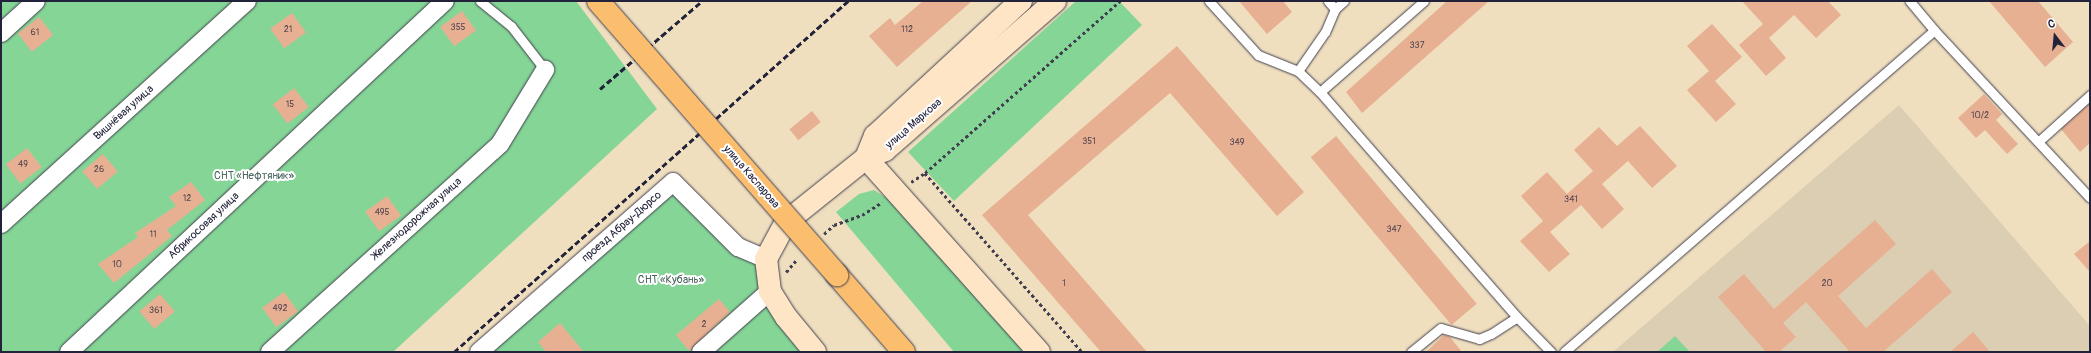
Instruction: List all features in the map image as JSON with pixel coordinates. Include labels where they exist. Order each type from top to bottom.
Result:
[{"type":"main road","name":"улица Каспарова","points":[[598,1],[904,352]]},
{"type":"main road","name":"улица Маркова","points":[[866,158],[875,136],[1021,1]]},
{"type":"main road","name":"улица Маркова","points":[[866,158],[885,150],[1055,1]]},
{"type":"main road","points":[[815,352],[786,317],[770,291],[766,259],[786,222],[866,158],[1040,352]]},
{"type":"street","points":[[1,33],[36,1]]},
{"type":"street","name":"Вишнёвая улица","points":[[1,224],[247,1]]},
{"type":"street","name":"Абрикосовая улица","points":[[69,352],[445,1]]},
{"type":"street","name":"Железнодорожная улица","points":[[270,352],[500,144],[545,70]]},
{"type":"street","name":"проезд Абрау-Дюрсо","points":[[479,352],[674,182],[738,247],[766,259]]},
{"type":"street","points":[[701,352],[770,291]]},
{"type":"lane","points":[[480,1],[511,26],[545,70]]},
{"type":"lane","points":[[1209,1],[1258,54],[1298,71],[1320,92],[1517,317],[1551,352]]},
{"type":"lane","points":[[1328,1],[1335,9]]},
{"type":"lane","points":[[1298,71],[1325,32],[1335,9],[1344,1]]},
{"type":"lane","points":[[1320,92],[1424,1]]},
{"type":"lane","points":[[1910,1],[1934,30],[2090,198]]},
{"type":"lane","points":[[1564,352],[1934,30]]},
{"type":"lane","points":[[2038,141],[2090,95]]},
{"type":"lane","points":[[1411,352],[1441,328],[1479,339],[1492,334],[1517,317]]},
{"type":"path","points":[[925,173],[1120,1]]},
{"type":"shaded area","points":[[1899,105],[2090,326],[2090,352],[1613,352]]},
{"type":"green space","name":"СНТ «Нефтяник»","points":[[1,1],[576,1],[657,109],[393,352],[1,352]]},
{"type":"green space","points":[[1076,1],[1119,1],[1142,25],[954,201],[908,152]]},
{"type":"green space","name":"СНТ «Кубань»","points":[[673,182],[766,259],[770,291],[815,352],[479,352]]},
{"type":"green space","points":[[874,190],[897,205],[1026,352],[954,352],[836,212],[859,194]]},
{"type":"green space","points":[[1675,336],[1690,352],[1657,352]]},
{"type":"building","points":[[923,1],[972,1],[897,67],[869,36],[890,18],[895,25]]},
{"type":"building","points":[[1239,1],[1283,1],[1292,12],[1267,34]]},
{"type":"building","points":[[1447,1],[1489,1],[1362,113],[1346,92]]},
{"type":"building","points":[[1742,1],[1828,1],[1841,15],[1816,38],[1794,15],[1769,38],[1786,58],[1766,76],[1739,45],[1763,24]]},
{"type":"building","points":[[1989,1],[2038,1],[2073,42],[2045,67]]},
{"type":"building","points":[[462,11],[476,30],[454,46],[440,27]]},
{"type":"building","points":[[292,13],[306,32],[284,48],[270,29]]},
{"type":"building","points":[[39,17],[53,35],[32,52],[18,34]]},
{"type":"building","points":[[1712,24],[1742,57],[1715,81],[1736,104],[1716,122],[1687,90],[1709,71],[1687,46]]},
{"type":"building","points":[[1177,46],[1304,192],[1277,216],[1170,93],[1028,215],[1147,352],[1101,352],[982,215]]},
{"type":"building","points":[[294,88],[309,107],[287,124],[273,105]]},
{"type":"building","points":[[1984,94],[2002,114],[1996,120],[2018,144],[2007,154],[1985,130],[1976,138],[1958,118]]},
{"type":"building","points":[[2090,103],[2090,143],[2080,152],[2061,129]]},
{"type":"building","points":[[812,111],[821,122],[798,140],[789,129]]},
{"type":"building","points":[[1640,126],[1677,166],[1652,188],[1628,161],[1602,184],[1624,209],[1602,229],[1581,205],[1550,232],[1570,254],[1549,272],[1520,241],[1543,221],[1521,196],[1547,172],[1567,194],[1593,171],[1574,150],[1599,127],[1617,146]]},
{"type":"building","points":[[1336,136],[1477,304],[1451,325],[1311,157]]},
{"type":"building","points":[[27,148],[42,167],[20,184],[6,165]]},
{"type":"building","points":[[103,154],[118,172],[97,189],[82,171]]},
{"type":"building","points":[[191,182],[205,200],[167,230],[172,236],[114,283],[98,264],[138,237],[135,233],[176,206],[169,197]]},
{"type":"building","points":[[387,196],[401,215],[379,231],[365,212]]},
{"type":"building","points":[[1875,220],[1896,244],[1838,296],[1866,328],[1932,269],[1952,292],[1883,352],[1850,352],[1806,302],[1783,323],[1796,337],[1779,352],[1766,352],[1718,297],[1744,274],[1774,309]]},
{"type":"building","points":[[2090,241],[2090,272],[2074,254]]},
{"type":"building","points":[[284,292],[298,311],[276,327],[262,308]]},
{"type":"building","points":[[160,294],[175,312],[154,329],[139,311]]},
{"type":"building","points":[[719,299],[730,312],[689,351],[676,335]]},
{"type":"building","points":[[560,323],[584,352],[546,352],[538,342]]},
{"type":"building","points":[[1973,332],[1990,352],[1950,352]]},
{"type":"building","points":[[1444,335],[1450,337],[1462,352],[1426,352]]},
{"type":"railway","points":[[600,89],[702,1]]},
{"type":"railway","points":[[454,352],[848,1]]}]
